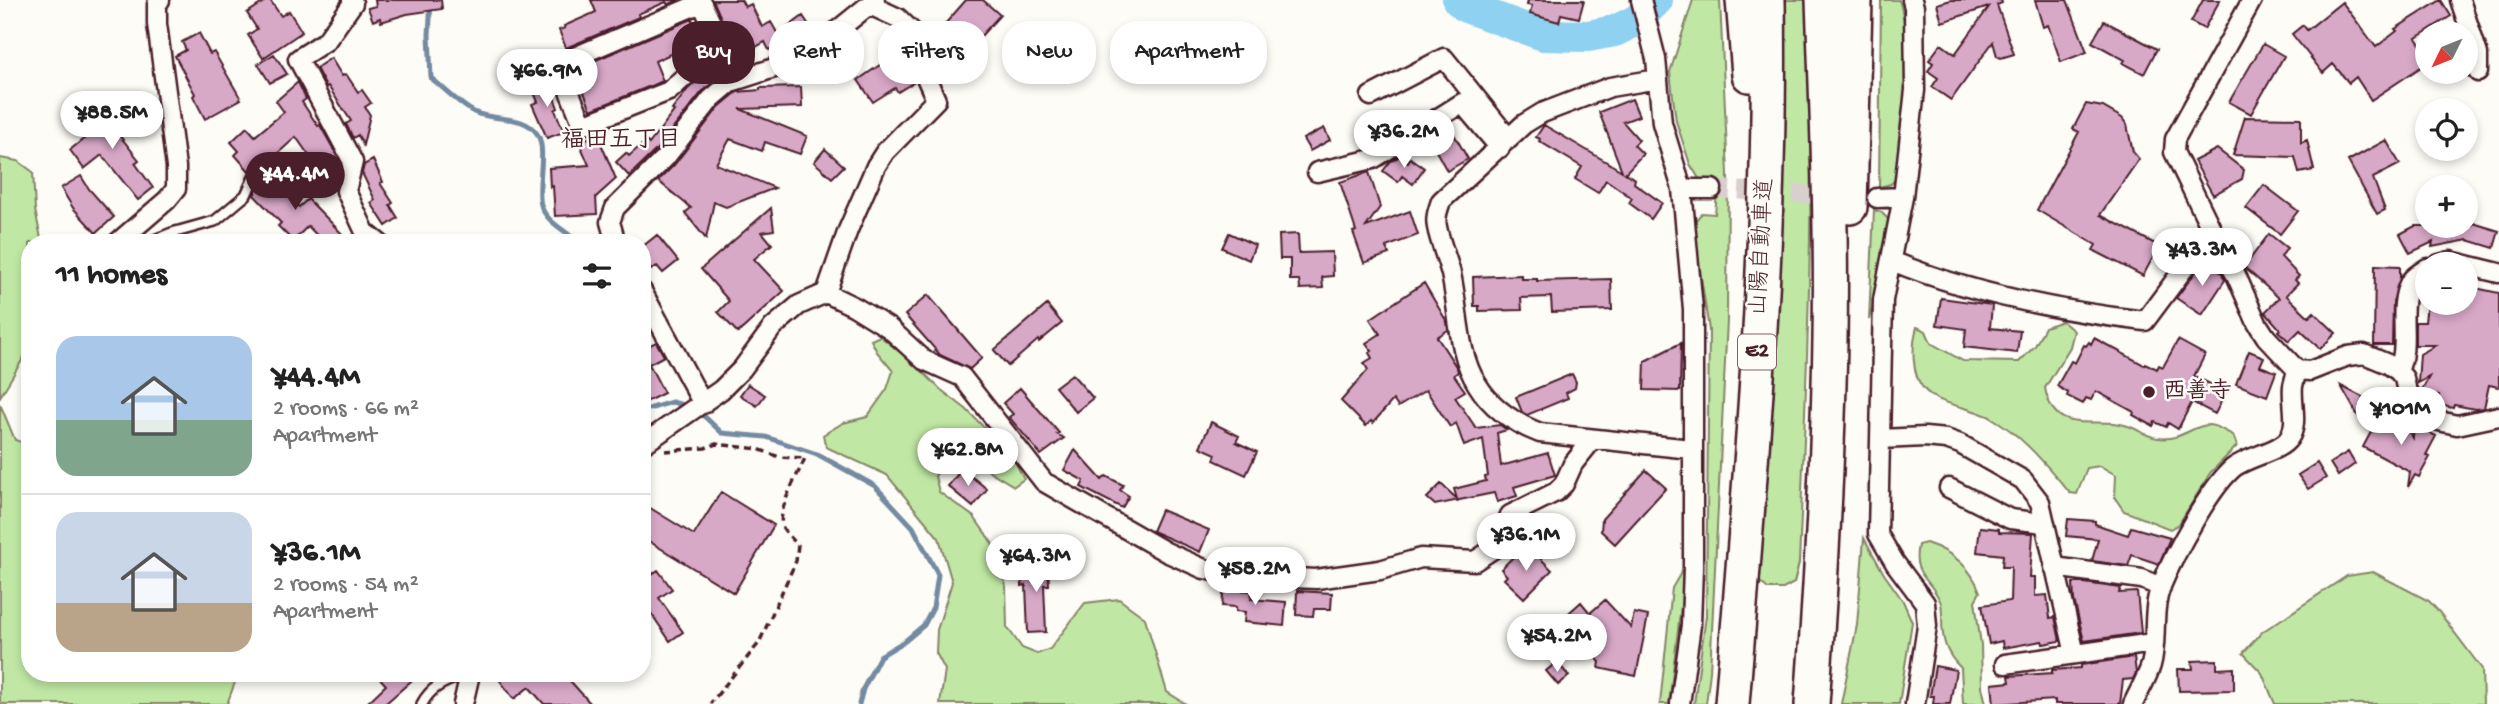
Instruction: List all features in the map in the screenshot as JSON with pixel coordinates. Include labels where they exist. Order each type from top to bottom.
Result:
[{"type":"highway","points":[[1743,0],[1753,127],[1757,354]]},
{"type":"highway","name":"山陽自動車道","points":[[1732,704],[1767,200],[1768,0]]},
{"type":"highway","points":[[1812,704],[1821,582],[1830,337],[1830,206],[1823,0]]},
{"type":"highway","points":[[1821,582],[1839,455],[1854,106],[1855,0]]},
{"type":"street","points":[[127,234],[176,189],[176,167],[157,24],[157,4],[160,0]]},
{"type":"street","points":[[352,0],[353,3],[326,41],[298,59],[353,162],[346,191],[368,234]]},
{"type":"street","points":[[1912,0],[1915,90],[1903,197],[1883,300],[1878,534],[1895,563],[1925,603],[1927,626],[1915,704]]},
{"type":"street","points":[[2252,0],[2175,139],[2174,152],[2257,323],[2266,337],[2297,370],[2311,371],[2348,356],[2364,354],[2399,371],[2404,378],[2407,392],[2439,421],[2457,425],[2499,416]]},
{"type":"street","points":[[2460,0],[2467,21]]},
{"type":"street","points":[[676,84],[669,90],[583,125],[558,64],[701,1],[710,21]]},
{"type":"street","points":[[1641,1],[1656,59],[1662,123],[1682,189],[1693,309],[1693,568],[1691,625],[1680,704]]},
{"type":"street","points":[[651,446],[721,390],[742,369],[773,327],[799,305],[826,293],[848,229],[876,166],[885,152],[936,100],[914,50],[919,38],[898,18],[873,2],[802,59],[755,74]]},
{"type":"street","points":[[1371,96],[1444,58],[1504,143]]},
{"type":"street","points":[[1658,79],[1610,87],[1542,113],[1524,124],[1441,201],[1436,212],[1437,226],[1451,274],[1468,368],[1478,386],[1497,409],[1518,424],[1540,433],[1691,449]]},
{"type":"street","points":[[612,234],[610,222],[615,208],[665,158],[711,99],[729,84]]},
{"type":"street","points":[[1317,172],[1373,159],[1462,103],[1504,143]]},
{"type":"street","points":[[1682,189],[1712,189]]},
{"type":"street","points":[[1877,198],[1903,197]]},
{"type":"street","points":[[1892,261],[1914,270],[2020,300],[2088,314],[2145,321],[2212,231]]},
{"type":"street","points":[[2478,268],[2499,273]]},
{"type":"street","points":[[2399,371],[2404,358],[2406,298],[2411,279],[2415,276]]},
{"type":"street","points":[[826,293],[889,328],[924,360],[962,377],[1044,482],[1065,497],[1166,552],[1204,569],[1234,575],[1316,579],[1380,570],[1421,558],[1475,561],[1499,542],[1510,516],[1556,492],[1564,484],[1573,464],[1593,439]]},
{"type":"street","points":[[651,308],[703,404]]},
{"type":"street","points":[[2133,704],[2151,664],[2156,606],[2161,587],[2192,527],[2214,492],[2233,469],[2251,457],[2284,444],[2291,437],[2294,422],[2293,386],[2297,370]]},
{"type":"street","points":[[1880,439],[1945,439],[1960,444],[2023,480],[2040,502],[2075,654]]},
{"type":"street","points":[[1949,488],[2010,519],[2045,523]]},
{"type":"street","points":[[2054,566],[2142,579],[2161,587]]},
{"type":"street","points":[[2005,664],[2153,643]]},
{"type":"street","points":[[463,704],[467,682]]},
{"type":"lane","points":[[170,234],[215,221],[246,195],[256,173],[272,161],[301,167],[327,181],[349,179]]},
{"type":"lane","points":[[422,704],[432,689],[442,682]]},
{"type":"path","points":[[651,448],[705,448],[716,444],[758,449],[779,457],[805,458],[786,499],[782,516],[782,526],[798,545],[796,561],[759,643],[710,704]]},
{"type":"green space","points":[[1693,0],[1720,0],[1728,174],[1727,320],[1710,672],[1706,704],[1694,704],[1706,616],[1709,330],[1693,223],[1702,213],[1715,214],[1718,182],[1700,180],[1690,164],[1676,121],[1670,72]]},
{"type":"green space","points":[[1785,0],[1808,0],[1811,141],[1807,352],[1799,563],[1794,583],[1783,589],[1768,589],[1760,582],[1757,561],[1786,99]]},
{"type":"green space","points":[[1881,0],[1899,0],[1904,19],[1907,63],[1899,175],[1891,184],[1879,187]]},
{"type":"green space","points":[[0,158],[18,161],[33,172],[35,210],[40,234],[21,234],[21,362],[0,397]]},
{"type":"green space","points":[[1874,210],[1881,212],[1889,220],[1887,250],[1869,320]]},
{"type":"green space","points":[[2062,321],[2074,331],[2070,347],[2045,388],[2050,404],[2057,414],[2078,422],[2116,423],[2158,438],[2173,437],[2209,425],[2233,435],[2237,446],[2210,473],[2179,524],[2170,529],[2124,511],[2115,498],[2116,475],[2100,466],[2087,468],[2077,494],[2070,493],[2034,452],[2003,425],[1984,414],[1937,399],[1924,389],[1917,376],[1914,342],[1917,327],[1926,331],[1931,343],[1963,361],[2019,362],[2035,346],[2045,327]]},
{"type":"green space","points":[[880,336],[966,409],[1012,456],[1024,479],[1014,486],[971,460],[949,458],[935,476],[939,492],[974,517],[992,543],[1006,586],[1007,627],[1022,648],[1037,654],[1050,649],[1085,603],[1119,599],[1145,618],[1167,692],[1186,704],[940,704],[945,670],[936,653],[937,630],[952,582],[939,538],[887,475],[826,447],[823,435],[843,423],[867,417],[887,389],[893,371],[871,340]]},
{"type":"green space","points":[[0,404],[15,440],[21,442],[21,682],[235,682],[227,704],[0,704]]},
{"type":"green space","points":[[1864,538],[1903,601],[1912,622],[1899,704],[1841,704],[1857,625]]},
{"type":"green space","points":[[1926,543],[1959,561],[1980,592],[1975,601],[1981,645],[1982,687],[1986,704],[1963,704],[1961,668],[1946,646],[1941,603],[1917,564],[1918,545]]},
{"type":"green space","points":[[1686,564],[1669,704],[1660,704],[1672,588]]},
{"type":"green space","points":[[2373,572],[2429,601],[2439,612],[2482,669],[2483,704],[2275,704],[2262,673],[2243,653],[2262,632],[2347,576]]},
{"type":"building","points":[[270,0],[281,16],[289,11],[302,32],[263,58],[248,35],[257,29],[247,13]]},
{"type":"building","points":[[375,0],[441,0],[442,9],[407,14],[381,22],[380,18],[373,21],[368,8],[376,6]]},
{"type":"building","points":[[591,0],[679,0],[668,5],[666,2],[638,14],[639,17],[566,48],[559,30],[596,12]]},
{"type":"building","points":[[713,0],[741,0],[745,7],[751,4],[762,27],[769,23],[769,50],[765,42],[755,48],[755,21],[722,21]]},
{"type":"building","points":[[966,0],[983,0],[1000,15],[988,28],[988,21],[948,21]]},
{"type":"building","points":[[1528,0],[1584,0],[1579,18],[1561,14],[1559,22],[1530,14],[1532,6],[1527,5]]},
{"type":"building","points":[[1951,0],[2001,0],[2002,3],[1997,5],[2014,54],[2001,58],[1997,56],[1993,42],[1951,100],[1932,87],[1938,78],[1928,71],[1933,63],[1929,60],[1941,44],[1955,54],[1989,7],[1942,22],[1937,4]]},
{"type":"building","points":[[2035,0],[2067,0],[2087,52],[2061,62],[2048,25],[2043,27]]},
{"type":"building","points":[[2203,0],[2220,0],[2204,29],[2191,22]]},
{"type":"building","points":[[2441,0],[2451,16],[2443,21],[2415,21],[2415,71],[2371,100],[2356,77],[2349,83],[2333,64],[2323,73],[2292,34],[2303,25],[2307,30],[2342,2],[2376,47],[2397,31],[2395,29]]},
{"type":"building","points":[[2104,21],[2157,49],[2144,74],[2092,42]]},
{"type":"building","points":[[672,28],[672,53],[655,61],[663,81],[591,110],[575,69]]},
{"type":"building","points":[[199,33],[210,54],[214,52],[241,99],[205,119],[175,56],[186,50],[182,42]]},
{"type":"building","points":[[2263,44],[2284,56],[2251,114],[2229,102]]},
{"type":"building","points":[[274,54],[287,74],[270,83],[258,64]]},
{"type":"building","points":[[331,58],[342,76],[346,74],[358,92],[362,90],[371,103],[365,107],[370,115],[363,145],[358,135],[353,138],[346,124],[351,121],[328,86],[326,87],[316,68]]},
{"type":"building","points":[[878,66],[878,84],[911,84],[898,92],[895,88],[873,102],[861,84],[864,84],[864,76]]},
{"type":"building","points":[[547,79],[564,132],[547,138],[532,104],[538,102],[531,85]]},
{"type":"building","points":[[298,82],[306,99],[302,102],[318,126],[320,125],[339,159],[322,170],[296,137],[276,155],[258,160],[249,171],[235,155],[239,151],[231,142],[247,127],[255,136],[284,112],[276,101]]},
{"type":"building","points":[[693,84],[711,84],[656,150],[629,176],[616,162],[626,153],[629,156],[646,141],[649,144]]},
{"type":"building","points":[[801,87],[802,107],[740,109],[807,136],[800,154],[765,142],[762,151],[730,139],[716,164],[775,188],[726,207],[714,202],[706,239],[685,213],[691,208],[658,181],[674,165],[719,107],[737,92],[760,88]]},
{"type":"building","points":[[1632,99],[1639,116],[1623,122],[1639,140],[1634,145],[1643,154],[1625,173],[1662,203],[1651,219],[1629,203],[1632,198],[1606,180],[1598,193],[1575,179],[1582,167],[1536,137],[1544,125],[1622,171],[1599,112]]},
{"type":"building","points":[[116,101],[125,113],[112,123],[139,160],[135,163],[153,188],[138,200],[102,155],[84,169],[70,150],[91,133],[85,126]]},
{"type":"building","points":[[2086,104],[2103,107],[2122,118],[2127,125],[2133,152],[2139,159],[2100,215],[2159,246],[2143,276],[2093,250],[2096,245],[2037,210],[2079,132],[2073,129]]},
{"type":"building","points":[[2245,117],[2301,118],[2301,143],[2307,140],[2314,170],[2299,173],[2295,157],[2233,155]]},
{"type":"building","points":[[1324,128],[1330,140],[1310,151],[1303,139]]},
{"type":"building","points":[[1451,129],[1468,159],[1447,171],[1430,140]]},
{"type":"building","points":[[597,134],[616,179],[596,197],[597,214],[555,216],[549,168],[589,165],[579,142]]},
{"type":"building","points":[[2386,140],[2400,164],[2373,178],[2385,210],[2377,214],[2348,161]]},
{"type":"building","points":[[825,149],[844,166],[832,178],[814,162]]},
{"type":"building","points":[[2217,149],[2244,170],[2242,179],[2213,195],[2194,161]]},
{"type":"building","points":[[1400,156],[1408,162],[1410,158],[1424,168],[1413,184],[1402,176],[1398,182],[1383,171],[1390,162]]},
{"type":"building","points":[[373,160],[383,182],[380,183],[393,203],[390,205],[398,218],[386,226],[371,203],[375,200],[362,173],[364,165]]},
{"type":"building","points":[[272,169],[285,181],[279,187],[299,207],[308,199],[342,234],[316,234],[308,226],[300,234],[286,234],[278,226],[281,223],[254,195],[262,177]]},
{"type":"building","points":[[1369,172],[1380,207],[1366,227],[1410,211],[1418,235],[1386,247],[1389,254],[1364,263],[1340,182]]},
{"type":"building","points":[[81,176],[114,217],[96,233],[73,208],[61,188]]},
{"type":"building","points":[[2264,185],[2298,211],[2280,234],[2246,208]]},
{"type":"building","points":[[771,208],[774,230],[762,232],[772,244],[754,259],[784,291],[738,333],[718,312],[729,301],[701,269]]},
{"type":"building","points":[[2478,225],[2499,231],[2494,248],[2468,240],[2432,247],[2433,242],[2410,253],[2400,234],[2415,226],[2415,238],[2478,238]]},
{"type":"building","points":[[1229,233],[1255,245],[1249,260],[1222,248]]},
{"type":"building","points":[[1298,234],[1299,253],[1332,252],[1333,276],[1322,277],[1323,288],[1300,289],[1299,280],[1290,280],[1290,259],[1280,259],[1279,235]]},
{"type":"building","points":[[2269,234],[2287,248],[2281,257],[2299,276],[2295,280],[2298,283],[2286,295],[2309,317],[2314,312],[2336,333],[2320,349],[2300,330],[2289,341],[2278,331],[2280,329],[2265,312],[2279,298],[2244,267]]},
{"type":"building","points":[[657,235],[678,261],[663,273],[657,266],[651,270],[651,240]]},
{"type":"building","points":[[2204,261],[2222,273],[2225,280],[2202,315],[2176,298]]},
{"type":"building","points":[[2375,265],[2400,266],[2400,278],[2393,303],[2392,345],[2374,345]]},
{"type":"building","points":[[1521,275],[1521,279],[1537,281],[1611,279],[1612,310],[1552,312],[1551,297],[1521,298],[1522,310],[1479,311],[1479,306],[1474,306],[1473,277]]},
{"type":"building","points":[[1424,283],[1447,322],[1448,330],[1437,337],[1457,368],[1458,372],[1454,375],[1465,391],[1455,397],[1476,428],[1500,425],[1507,430],[1497,433],[1501,466],[1548,453],[1555,475],[1514,487],[1517,496],[1497,502],[1494,493],[1435,505],[1427,498],[1441,484],[1457,499],[1454,489],[1486,481],[1485,477],[1488,476],[1483,439],[1464,446],[1456,423],[1450,427],[1426,390],[1398,407],[1393,400],[1373,423],[1371,421],[1366,426],[1341,401],[1368,370],[1364,363],[1372,358],[1369,353],[1372,351],[1366,343],[1380,334],[1370,319]]},
{"type":"building","points":[[2478,289],[2499,293],[2499,387],[2489,385],[2484,408],[2439,405],[2439,395],[2426,394],[2422,390],[2429,377],[2418,383],[2420,354],[2436,345],[2415,345],[2415,322],[2425,322],[2426,315],[2478,315]]},
{"type":"building","points":[[928,295],[982,358],[970,369],[940,355],[905,315]]},
{"type":"building","points":[[1941,298],[1992,305],[1990,328],[2020,331],[2017,353],[1964,347],[1966,329],[1937,325]]},
{"type":"building","points":[[1047,305],[1062,323],[1008,366],[994,350]]},
{"type":"building","points":[[2094,338],[2144,365],[2145,363],[2157,369],[2159,365],[2163,367],[2178,340],[2205,355],[2194,376],[2226,392],[2215,414],[2192,402],[2178,429],[2168,423],[2166,427],[2155,422],[2153,426],[2096,391],[2091,400],[2086,398],[2083,404],[2067,396],[2068,393],[2057,386],[2071,361],[2075,363],[2084,345],[2089,342],[2091,344]]},
{"type":"building","points":[[656,342],[664,356],[651,363],[651,344]]},
{"type":"building","points":[[1681,343],[1680,391],[1644,390],[1645,361]]},
{"type":"building","points":[[2249,351],[2264,357],[2260,366],[2276,372],[2267,396],[2236,384]]},
{"type":"building","points":[[651,368],[664,393],[651,400]]},
{"type":"building","points":[[1072,374],[1093,398],[1076,412],[1055,387]]},
{"type":"building","points":[[1572,374],[1576,382],[1575,388],[1566,393],[1568,398],[1527,415],[1522,412],[1516,397]]},
{"type":"building","points":[[748,384],[765,395],[757,406],[740,395]]},
{"type":"building","points":[[2341,386],[2378,405],[2358,416]]},
{"type":"building","points":[[1020,388],[1059,433],[1057,434],[1064,438],[1041,455],[1009,417],[1013,414],[1003,403]]},
{"type":"building","points":[[2378,419],[2399,431],[2404,422],[2413,438],[2414,425],[2436,436],[2426,455],[2430,457],[2419,477],[2415,475],[2408,487],[2410,472],[2363,447]]},
{"type":"building","points":[[1211,422],[1239,436],[1236,442],[1257,452],[1246,475],[1214,460],[1216,454],[1200,447]]},
{"type":"building","points":[[1075,450],[1102,480],[1106,476],[1123,485],[1120,490],[1129,496],[1122,508],[1081,487],[1084,481],[1064,470]]},
{"type":"building","points":[[2348,452],[2355,464],[2338,476],[2330,463]]},
{"type":"building","points":[[2317,463],[2326,478],[2308,489],[2298,475]]},
{"type":"building","points":[[962,469],[987,489],[973,507],[948,486]]},
{"type":"building","points":[[1646,470],[1666,488],[1615,544],[1601,531],[1602,519]]},
{"type":"building","points":[[721,492],[774,525],[734,593],[651,542],[651,508],[694,535]]},
{"type":"building","points":[[1161,510],[1209,530],[1200,552],[1152,531]]},
{"type":"building","points":[[2068,519],[2095,521],[2095,524],[2128,535],[2131,527],[2170,538],[2159,564],[2132,555],[2128,566],[2092,561],[2098,539],[2066,536]]},
{"type":"building","points":[[1980,527],[1999,529],[1999,532],[2033,533],[2030,577],[2035,577],[2035,596],[2047,595],[2050,618],[2055,617],[2060,641],[2043,644],[2042,641],[2003,648],[2002,641],[1989,644],[1982,605],[2010,601],[2011,567],[2002,567],[2003,555],[1977,552]]},
{"type":"building","points":[[1533,551],[1552,570],[1524,598],[1504,579],[1507,576],[1501,569],[1515,555],[1522,562]]},
{"type":"building","points":[[1048,561],[1049,585],[1044,585],[1046,632],[1028,633],[1026,585],[1022,586],[1021,562]]},
{"type":"building","points":[[658,570],[672,589],[659,598],[683,632],[670,641],[651,613],[651,575]]},
{"type":"building","points":[[2073,583],[2121,588],[2119,593],[2137,592],[2141,633],[2084,641],[2074,600]]},
{"type":"building","points":[[1224,585],[1252,591],[1251,599],[1286,602],[1284,626],[1244,622],[1245,612],[1236,611],[1236,607],[1222,606]]},
{"type":"building","points":[[1297,591],[1332,593],[1331,609],[1314,609],[1313,616],[1296,615]]},
{"type":"building","points":[[1605,600],[1631,628],[1634,613],[1648,616],[1636,676],[1599,668],[1600,662],[1561,620],[1581,602],[1590,613]]},
{"type":"building","points":[[2134,657],[2136,673],[2133,679],[2123,680],[2120,704],[2055,704],[2055,700],[1994,704],[1992,684],[2010,682],[2009,676],[2052,673],[2052,670],[2081,668],[2081,665]]},
{"type":"building","points":[[2217,660],[2217,669],[2234,668],[2234,690],[2179,691],[2178,669],[2193,669],[2192,661]]},
{"type":"building","points":[[1557,662],[1569,676],[1558,685],[1546,671]]},
{"type":"building","points":[[1935,666],[1956,670],[1950,704],[1933,704],[1934,696],[1930,696]]},
{"type":"building","points":[[383,682],[410,682],[385,704],[366,704],[386,685]]},
{"type":"building","points":[[501,682],[571,682],[591,704],[544,704],[529,687],[514,699]]},
{"type":"waterway","points":[[431,0],[431,78],[474,112],[517,121],[532,128],[541,142],[540,197],[543,211],[568,234]]},
{"type":"waterway","points":[[1458,0],[1466,7],[1543,35],[1588,36],[1615,31],[1637,20],[1657,0]]},
{"type":"waterway","points":[[651,408],[672,402],[683,405],[705,417],[722,433],[766,437],[817,454],[875,486],[913,527],[938,575],[933,608],[924,625],[905,641],[880,656],[863,689],[859,704]]},
{"type":"tunnel","points":[[1712,189],[1835,196]]},
{"type":"place","name":"西善寺","points":[[2149,392]]},
{"type":"district","name":"福田五丁目","points":[[621,141]]}]
